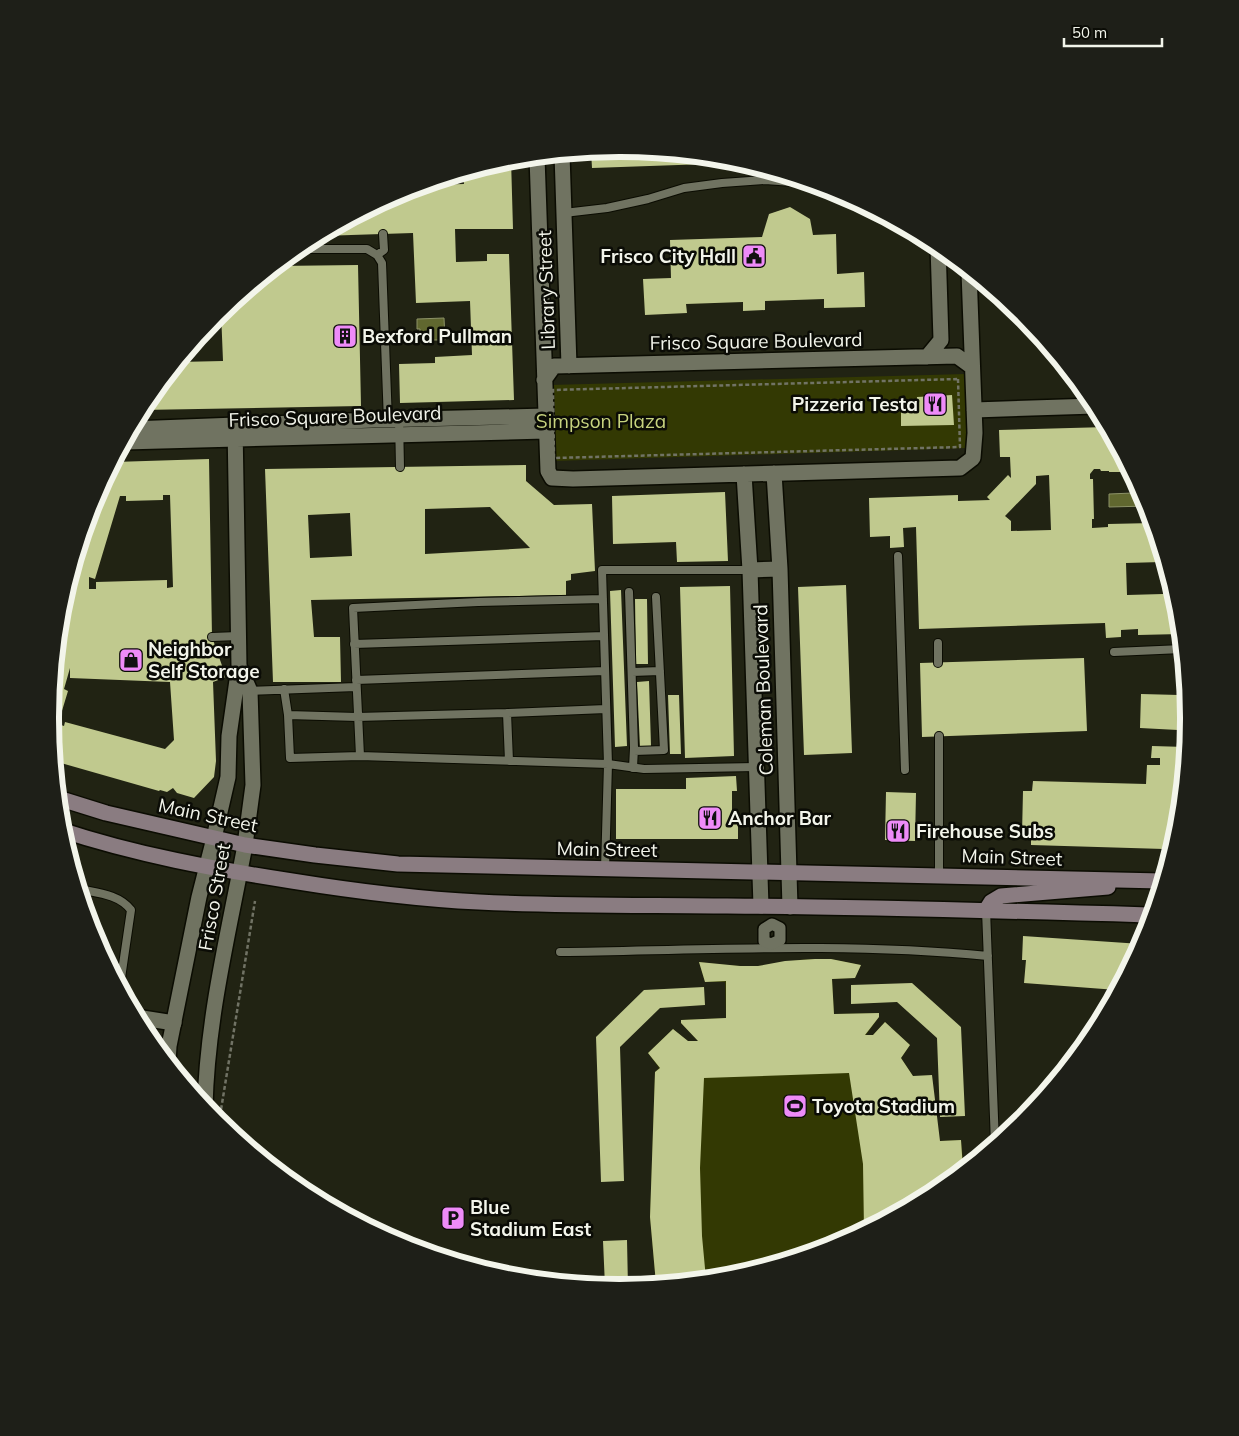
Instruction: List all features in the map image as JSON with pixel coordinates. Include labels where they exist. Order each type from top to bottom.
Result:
[{"type":"main road","name":"Main Street","points":[[66,800],[106,812],[245,844],[315,855],[398,864],[1155,881]]},
{"type":"main road","points":[[71,833],[99,842],[206,868],[240,874],[407,896],[470,901],[555,904],[986,910],[1144,915]]},
{"type":"main road","points":[[986,910],[991,902],[1001,896],[1081,890],[1112,886],[1136,880]]},
{"type":"street","name":"Library Street","points":[[562,160],[569,366]]},
{"type":"street","name":"Library Street","points":[[537,163],[548,471],[552,478],[744,474]]},
{"type":"street","name":"Library Street","points":[[538,212],[564,212]]},
{"type":"street","points":[[927,357],[942,340],[938,257]]},
{"type":"street","points":[[744,474],[960,468],[973,458],[974,410],[969,280]]},
{"type":"street","name":"Frisco Square Boulevard","points":[[544,380],[554,366],[957,356],[972,367]]},
{"type":"street","points":[[974,410],[1086,406]]},
{"type":"street","name":"Frisco Square Boulevard","points":[[132,441],[235,432],[546,423]]},
{"type":"street","name":"Frisco Square Boulevard","points":[[139,429],[235,432]]},
{"type":"street","name":"Frisco Street","points":[[169,1051],[206,868],[228,777],[229,736],[239,666],[235,432]]},
{"type":"street","name":"Coleman Boulevard","points":[[774,473],[780,569],[790,907]]},
{"type":"street","name":"Coleman Boulevard","points":[[744,474],[750,570],[759,873],[766,906]]},
{"type":"street","points":[[750,570],[780,569]]},
{"type":"street","name":"Frisco Street","points":[[205,1096],[206,1074],[219,983],[240,874],[253,785],[250,691],[239,666]]},
{"type":"street","points":[[766,906],[772,924],[764,929],[764,940],[771,946]]},
{"type":"street","points":[[146,1019],[174,1023]]},
{"type":"lane","points":[[564,212],[607,208],[648,199],[684,188],[722,182],[765,180],[782,181]]},
{"type":"lane","points":[[377,255],[384,250],[383,234]]},
{"type":"lane","points":[[313,249],[367,248],[377,255],[382,262],[394,426],[400,467]]},
{"type":"lane","points":[[898,556],[905,770]]},
{"type":"lane","points":[[605,869],[608,764],[602,570],[750,570]]},
{"type":"lane","points":[[629,592],[633,768]]},
{"type":"lane","points":[[634,751],[664,750],[656,597]]},
{"type":"lane","points":[[360,756],[353,608],[603,599]]},
{"type":"lane","points":[[212,637],[238,636]]},
{"type":"lane","points":[[354,644],[604,636]]},
{"type":"lane","points":[[938,643],[938,663]]},
{"type":"lane","points":[[1114,652],[1175,649]]},
{"type":"lane","points":[[234,691],[284,690],[356,683],[605,671]]},
{"type":"lane","points":[[632,672],[660,671]]},
{"type":"lane","points":[[284,690],[288,715],[290,758],[360,756],[608,764],[644,770],[756,767]]},
{"type":"lane","points":[[288,715],[357,717],[606,709]]},
{"type":"lane","points":[[507,713],[509,761]]},
{"type":"lane","points":[[939,736],[939,875]]},
{"type":"lane","points":[[87,891],[116,898],[126,903],[131,910],[121,973]]},
{"type":"lane","points":[[986,910],[995,1135]]},
{"type":"lane","points":[[560,952],[771,946],[928,950],[988,956]]},
{"type":"path","points":[[958,379],[960,447],[554,458],[553,390],[958,379]]},
{"type":"path","points":[[221,1112],[255,901]]},
{"type":"green space","name":"Simpson Plaza","points":[[966,374],[967,448],[553,461],[550,385]]},
{"type":"green space","name":"Toyota Stadium","points":[[831,959],[861,965],[855,978],[832,979],[834,1014],[879,1013],[879,1017],[866,1035],[873,1035],[885,1022],[910,1045],[901,1058],[913,1076],[940,1141],[961,1140],[963,1161],[900,1204],[868,1221],[800,1249],[765,1260],[729,1268],[655,1278],[650,1217],[655,1072],[659,1068],[648,1053],[673,1029],[688,1041],[698,1041],[681,1023],[681,1020],[726,1018],[725,982],[705,982],[699,962],[750,966],[801,960]]},
{"type":"shaded area","points":[[444,318],[445,340],[420,340],[420,329],[417,329],[417,319]]},
{"type":"shaded area","points":[[1133,493],[1139,506],[1109,507],[1109,494]]},
{"type":"building","points":[[591,158],[656,158],[705,164],[592,168]]},
{"type":"building","points":[[511,168],[513,229],[455,229],[456,262],[487,261],[487,254],[509,254],[514,400],[400,403],[399,364],[435,363],[435,357],[472,355],[470,301],[416,303],[413,233],[333,236],[371,215],[405,200],[447,184],[464,184],[464,179]]},
{"type":"building","name":"Frisco City Hall","points":[[790,207],[810,219],[813,235],[836,234],[837,274],[864,272],[865,307],[824,308],[824,299],[765,301],[765,310],[743,311],[743,302],[686,304],[687,313],[645,315],[643,279],[671,278],[670,240],[762,237],[769,214]]},
{"type":"building","points":[[358,265],[361,406],[151,410],[187,362],[223,361],[221,323],[250,296],[288,266]]},
{"type":"building","name":"Pizzeria Testa","points":[[952,395],[954,425],[901,426],[901,411],[916,412],[917,397]]},
{"type":"building","points":[[1099,427],[1123,472],[1094,469],[1090,474],[1090,479],[1093,479],[1094,519],[1092,519],[1092,528],[1108,527],[1108,524],[1145,523],[1158,562],[1126,563],[1127,595],[1163,594],[1163,580],[1173,634],[1138,635],[1138,629],[1121,630],[1121,637],[1106,638],[1105,623],[919,629],[916,527],[903,528],[904,547],[890,548],[890,536],[870,537],[869,498],[958,495],[958,501],[990,500],[987,497],[1008,475],[1011,478],[1010,457],[1000,457],[999,430]],"holes":[[[1049,475],[1051,530],[1011,531],[1011,521],[1005,516],[1036,484],[1036,476]]]},
{"type":"building","points":[[209,459],[212,637],[226,677],[213,682],[216,761],[214,777],[194,798],[177,793],[173,788],[167,792],[61,763],[59,724],[64,726],[65,722],[165,749],[174,740],[170,682],[70,678],[70,668],[64,689],[68,691],[59,720],[60,681],[64,645],[78,573],[101,503],[121,462]],"holes":[[[163,495],[170,495],[173,587],[167,588],[167,580],[96,582],[96,589],[89,589],[89,577],[95,579],[120,496],[126,496],[126,501],[163,500]]]},
{"type":"building","points":[[526,465],[526,481],[554,505],[592,504],[595,571],[571,574],[571,580],[566,581],[566,595],[311,600],[314,637],[340,637],[341,682],[273,682],[265,469]],"holes":[[[490,507],[530,548],[425,554],[425,509]],[[350,513],[352,556],[310,558],[308,515]]]},
{"type":"building","points":[[725,492],[728,561],[677,562],[676,542],[613,544],[612,496]]},
{"type":"building","points":[[846,585],[852,753],[804,755],[798,587]]},
{"type":"building","points":[[730,586],[734,756],[685,758],[680,587]]},
{"type":"building","points":[[621,590],[627,746],[615,747],[610,591]]},
{"type":"building","points":[[635,599],[647,599],[648,664],[636,664]]},
{"type":"building","points":[[1084,658],[1087,731],[922,737],[920,663]]},
{"type":"building","points":[[649,681],[651,746],[640,747],[637,682]]},
{"type":"building","points":[[1141,694],[1179,695],[1178,730],[1140,728]]},
{"type":"building","points":[[668,695],[679,695],[681,754],[670,754]]},
{"type":"building","points":[[1152,746],[1179,747],[1175,791],[1166,840],[1164,840],[1164,849],[1031,845],[1031,835],[1022,834],[1023,791],[1032,791],[1033,781],[1146,784],[1147,765],[1160,765],[1160,758],[1151,758]]},
{"type":"building","points":[[736,776],[737,791],[732,791],[732,823],[738,823],[738,839],[616,839],[616,789],[686,789],[686,778]]},
{"type":"building","points":[[886,792],[916,793],[915,841],[885,840]]},
{"type":"building","points":[[1023,936],[1133,943],[1110,989],[1024,983],[1026,960],[1022,960]]},
{"type":"building","points":[[831,959],[861,965],[855,978],[832,979],[834,1014],[879,1013],[879,1017],[865,1035],[873,1035],[885,1022],[910,1045],[901,1058],[913,1076],[932,1075],[940,1141],[961,1140],[963,1162],[900,1204],[864,1223],[863,1164],[849,1073],[704,1078],[700,1168],[705,1272],[655,1278],[650,1217],[655,1072],[660,1068],[648,1053],[673,1029],[688,1041],[698,1041],[681,1023],[681,1020],[726,1018],[726,981],[705,982],[699,962],[758,966],[785,961]]},
{"type":"building","points":[[912,983],[961,1027],[965,1116],[940,1117],[937,1038],[897,1002],[851,1004],[851,985]]},
{"type":"building","points":[[704,987],[705,1005],[660,1008],[620,1047],[624,1181],[601,1182],[596,1037],[644,990]]},
{"type":"building","points":[[627,1240],[628,1279],[605,1279],[603,1241]]},
{"type":"place","name":"Frisco City Hall","points":[[754,256]]},
{"type":"place","name":"Bexford Pullman","points":[[345,336]]},
{"type":"place","name":"Pizzeria Testa","points":[[935,404]]},
{"type":"place","name":"Neighbor Self Storage","points":[[131,660]]},
{"type":"place","name":"Anchor Bar","points":[[710,818]]},
{"type":"place","name":"Firehouse Subs","points":[[898,831]]},
{"type":"place","name":"Toyota Stadium","points":[[795,1106]]},
{"type":"place","name":"Blue Stadium East","points":[[453,1218]]}]
